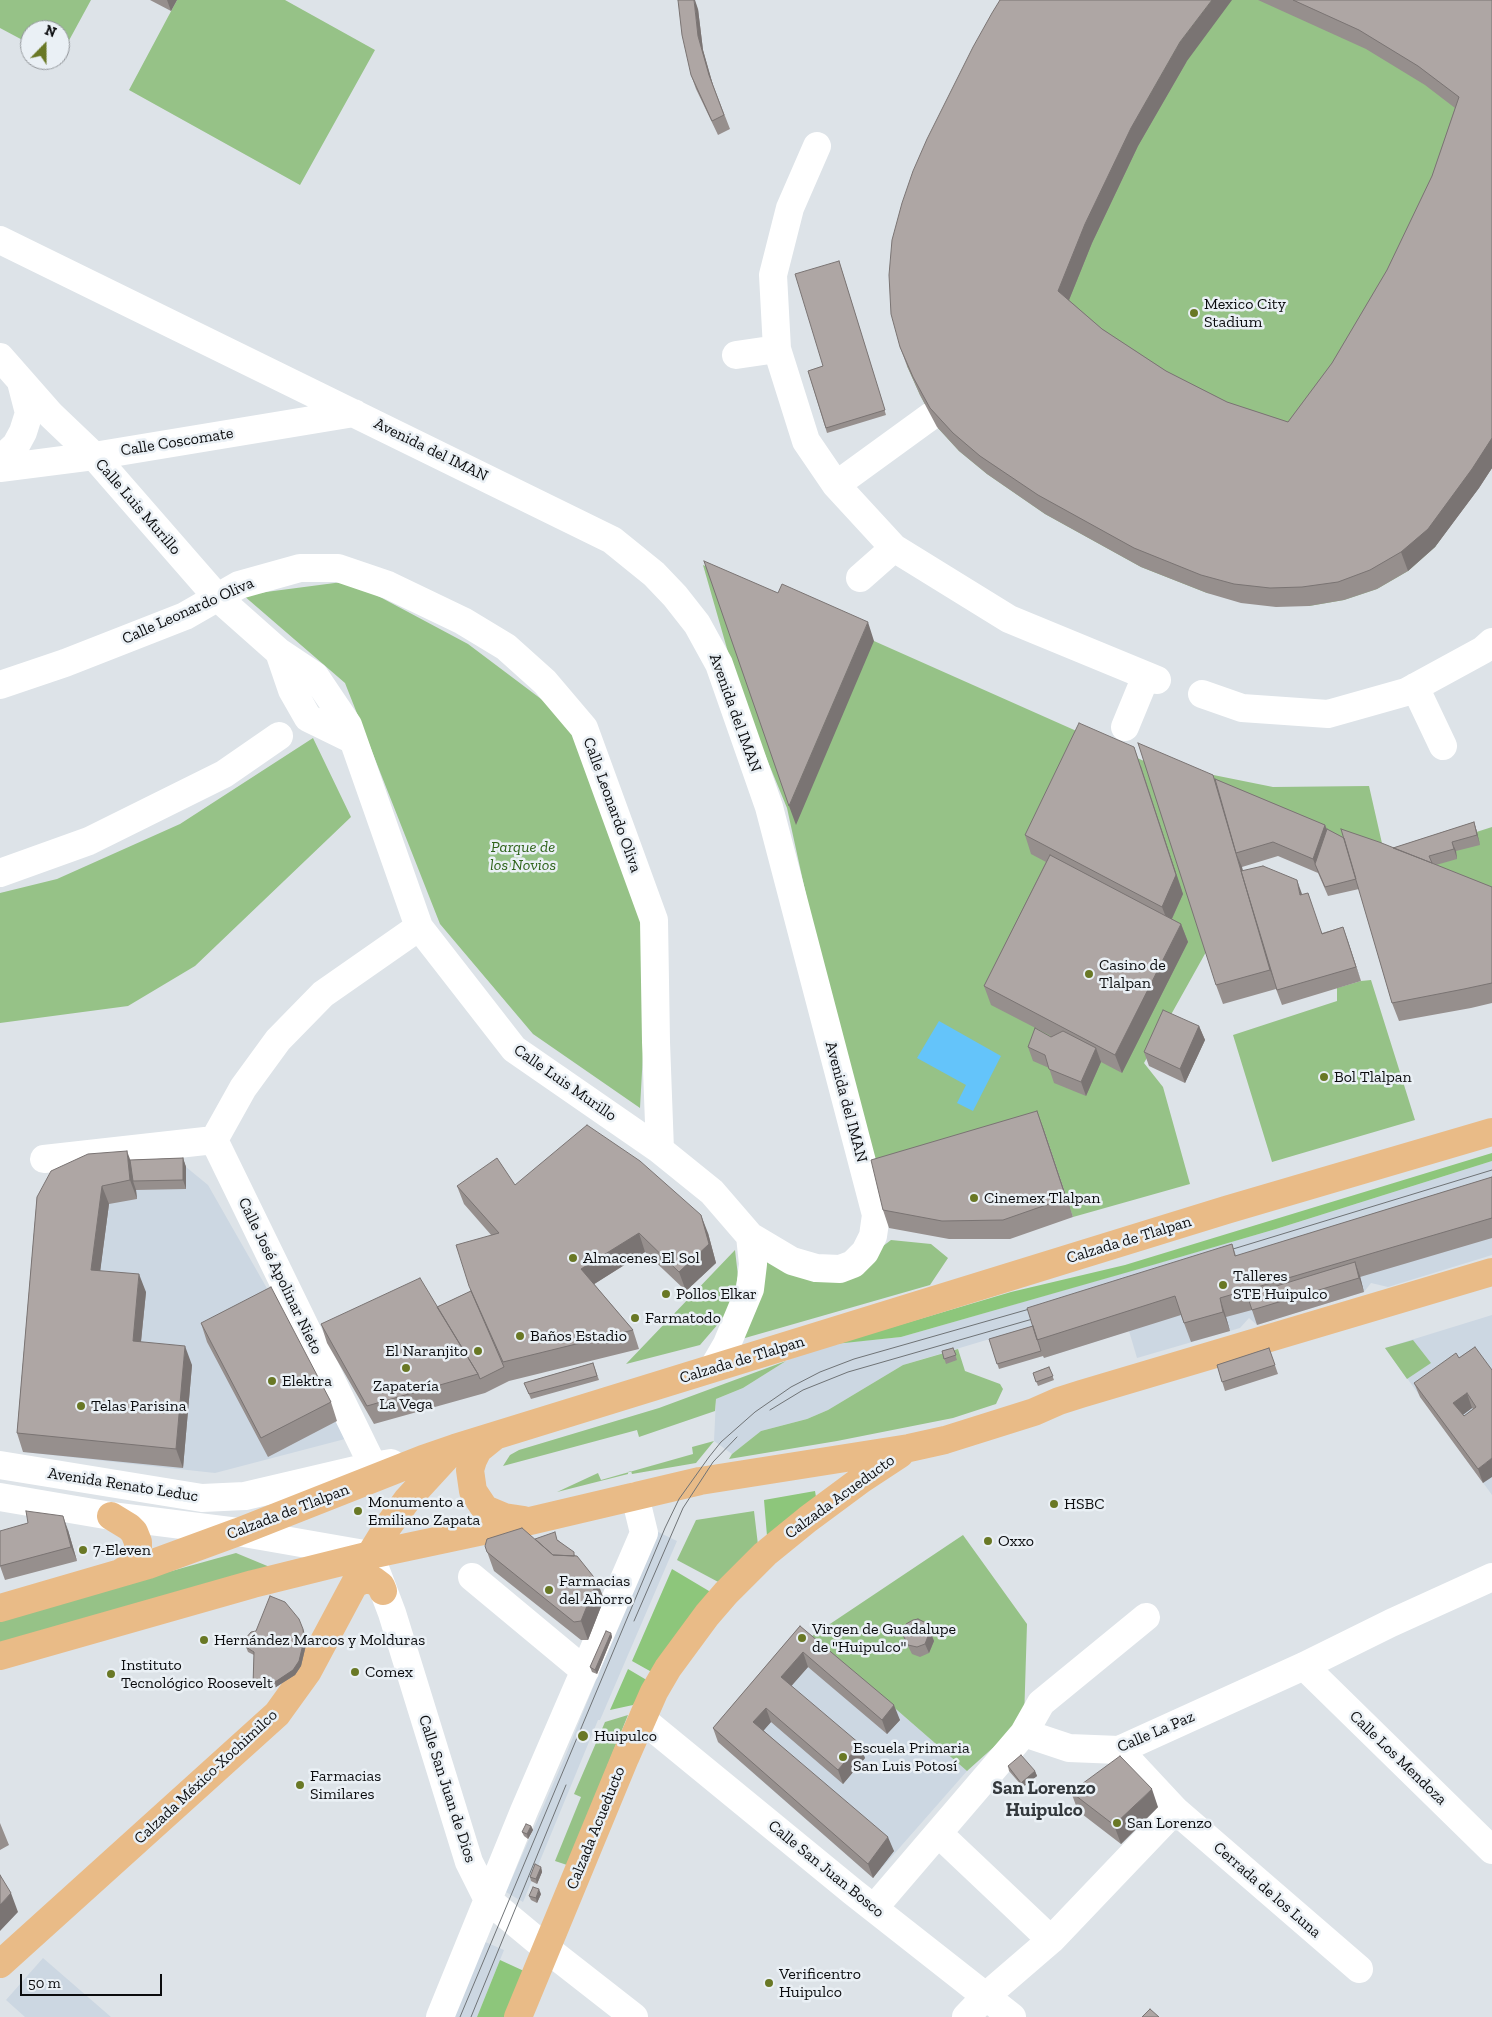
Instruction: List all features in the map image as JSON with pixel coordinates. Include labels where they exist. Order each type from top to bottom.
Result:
[{"type":"main road","name":"Calzada de Tlalpan","points":[[0,1608],[120,1573],[238,1532],[422,1459],[455,1448],[1219,1212],[1492,1132]]},
{"type":"main road","points":[[0,1656],[253,1584],[370,1555],[530,1521],[700,1481],[909,1448],[1026,1414],[1081,1394],[1492,1272]]},
{"type":"main road","points":[[494,1437],[478,1450],[473,1460],[470,1470],[473,1491],[486,1509],[494,1514],[530,1521]]},
{"type":"main road","name":"Calzada México-Xochimilco","points":[[0,1964],[277,1714],[308,1671],[370,1555],[407,1500],[455,1448]]},
{"type":"main road","name":"Calzada Acueducto","points":[[518,2017],[642,1719],[660,1682],[680,1652],[707,1615],[747,1571],[808,1519],[862,1479],[909,1448]]},
{"type":"main road","points":[[111,1516],[129,1527],[138,1542],[138,1553],[135,1560],[131,1566],[120,1573]]},
{"type":"main road","points":[[355,1584],[364,1580],[374,1580],[381,1586],[383,1591]]},
{"type":"street","points":[[817,146],[790,208],[773,275],[777,349],[806,441],[836,485],[894,548],[1009,619],[1152,678],[1125,728]]},
{"type":"street","name":"Avenida del IMAN","points":[[0,240],[612,540],[637,558],[675,596],[697,624],[719,664],[769,807],[876,1215],[873,1236],[865,1252],[853,1264],[840,1269],[816,1268],[792,1261],[750,1236]]},
{"type":"street","points":[[736,355],[777,349]]},
{"type":"street","name":"Calle Luis Murillo","points":[[0,357],[51,415],[94,456],[217,597],[279,652],[315,676],[348,725],[419,927],[514,1049],[660,1150],[712,1192],[750,1236]]},
{"type":"street","points":[[0,460],[16,445],[23,432],[29,413],[20,380]]},
{"type":"street","name":"Calle Coscomate","points":[[0,468],[94,456],[354,413]]},
{"type":"street","points":[[836,485],[931,416]]},
{"type":"street","points":[[860,578],[894,548]]},
{"type":"street","name":"Calle Leonardo Oliva","points":[[0,685],[65,663],[184,616],[239,585],[300,568],[338,568],[388,585],[462,621],[506,647],[545,682],[584,728],[654,920],[660,1150]]},
{"type":"street","points":[[1202,694],[1242,708],[1328,714],[1406,692],[1483,650],[1492,642]]},
{"type":"street","points":[[1415,687],[1443,746]]},
{"type":"street","points":[[0,872],[89,841],[224,774],[279,736]]},
{"type":"street","points":[[44,1159],[214,1140],[243,1088],[278,1040],[323,994],[419,927]]},
{"type":"street","name":"Calle José Apolinar Nieto","points":[[214,1140],[373,1466]]},
{"type":"street","points":[[712,1368],[727,1344],[750,1289],[753,1264],[750,1236]]},
{"type":"street","name":"Avenida Renato Leduc","points":[[0,1465],[202,1498],[245,1496],[373,1466],[422,1459]]},
{"type":"street","points":[[440,2017],[524,1811],[644,1533],[635,1496]]},
{"type":"street","name":"Avenida Renato Leduc","points":[[0,1497],[111,1516],[238,1532],[370,1555]]},
{"type":"street","name":"Calle San Juan de Dios","points":[[370,1555],[468,1862],[488,1900],[634,2017]]},
{"type":"street","points":[[472,1577],[585,1671]]},
{"type":"street","name":"Calle La Paz","points":[[1024,1733],[1070,1748],[1119,1750],[1304,1666],[1391,1622],[1492,1577]]},
{"type":"street","points":[[874,1908],[1024,1733],[1041,1703],[1146,1617]]},
{"type":"street","name":"Calle Los Mendoza","points":[[1304,1666],[1492,1850]]},
{"type":"street","name":"Calle San Juan Bosco","points":[[642,1719],[874,1908],[1012,2017]]},
{"type":"street","name":"Cerrada de los Luna","points":[[1119,1750],[1175,1810],[1359,1970]]},
{"type":"street","points":[[966,2017],[986,1996],[1051,1940],[1175,1810]]},
{"type":"street","points":[[939,1834],[1051,1940]]},
{"type":"shaded area","points":[[1492,1161],[1492,1255],[1388,1287],[1371,1283],[1364,1292],[1257,1325],[1249,1318],[1240,1328],[1137,1358],[1129,1331],[1044,1358],[1033,1326],[903,1365],[828,1410],[807,1419],[761,1431],[732,1454],[714,1441],[716,1399],[743,1388],[786,1361],[814,1349],[849,1342],[901,1337],[1276,1229]]},
{"type":"shaded area","points":[[186,1167],[208,1185],[277,1306],[345,1439],[215,1473],[23,1452],[95,1172]]},
{"type":"shaded area","points":[[1492,1315],[1492,1495],[1385,1348]]},
{"type":"shaded area","points":[[656,1531],[677,1541],[600,1720],[598,1720],[523,1902],[506,1892],[565,1757]]},
{"type":"shaded area","name":"Escuela Primaria San Luis Potosí","points":[[812,1636],[967,1771],[873,1878],[718,1742]]},
{"type":"shaded area","points":[[483,1941],[504,1950],[477,2017],[452,2017]]},
{"type":"shaded area","points":[[43,1958],[111,2017],[25,2017],[6,2000]]},
{"type":"green space","points":[[0,0],[91,0],[70,39],[70,20],[20,20],[20,39],[0,28]]},
{"type":"green space","points":[[177,0],[285,0],[375,50],[300,185],[129,90]]},
{"type":"green space","name":"Mexico City Stadium","points":[[1018,0],[1492,0],[1492,468],[1435,547],[1408,571],[1377,589],[1344,600],[1309,606],[1207,593],[1141,567],[1045,514],[987,474],[959,451],[937,427],[907,366]]},
{"type":"green space","points":[[703,565],[1144,761],[1273,787],[1369,786],[1386,861],[1145,762],[1206,952],[1144,1063],[1163,1087],[1190,1184],[1073,1217],[1044,1130],[878,1179],[857,1128],[787,808],[740,694]]},
{"type":"green space","name":"Parque de los Novios","points":[[350,581],[468,644],[565,717],[621,821],[649,944],[640,1108],[533,1034],[440,924],[345,683],[243,595]]},
{"type":"green space","points":[[313,738],[351,817],[195,966],[128,1006],[0,1023],[0,893],[57,879],[180,824]]},
{"type":"green space","points":[[1492,827],[1492,903],[1386,861]]},
{"type":"green space","name":"Bol Tlalpan","points":[[1371,980],[1415,1120],[1272,1162],[1233,1035],[1337,1001],[1337,988]]},
{"type":"green space","points":[[1492,1153],[1492,1161],[1276,1229],[1139,1269],[901,1337],[835,1344],[1011,1292],[1125,1265]]},
{"type":"green space","points":[[891,1240],[931,1244],[948,1258],[930,1285],[738,1340],[763,1259],[849,1272]]},
{"type":"green space","points":[[735,1250],[738,1276],[731,1309],[700,1345],[626,1364]]},
{"type":"green space","points":[[1413,1340],[1431,1363],[1407,1379],[1385,1348]]},
{"type":"green space","points":[[958,1349],[965,1371],[1000,1384],[1003,1389],[996,1404],[953,1418],[837,1441],[729,1459],[732,1454],[761,1431],[807,1419],[828,1410],[903,1365]]},
{"type":"green space","points":[[786,1361],[743,1388],[716,1399],[715,1411],[639,1437],[637,1430],[503,1466],[510,1455],[519,1450],[659,1408]]},
{"type":"green space","points":[[714,1441],[696,1463],[632,1474],[631,1471],[693,1454],[692,1447]]},
{"type":"green space","points":[[628,1472],[628,1474],[557,1492],[598,1473],[601,1480]]},
{"type":"green space","points":[[815,1491],[816,1497],[767,1536],[764,1500]]},
{"type":"green space","points":[[754,1511],[758,1545],[722,1584],[677,1560],[696,1520]]},
{"type":"green space","points":[[963,1535],[1027,1624],[1024,1720],[967,1771],[812,1636]]},
{"type":"green space","points":[[236,1553],[277,1570],[0,1653],[0,1619]]},
{"type":"green space","points":[[672,1569],[714,1594],[657,1675],[632,1661]]},
{"type":"green space","points":[[628,1669],[650,1682],[633,1705],[610,1710]]},
{"type":"green space","points":[[628,1715],[567,1865],[555,1861],[581,1797],[574,1794],[605,1722]]},
{"type":"green space","points":[[500,1960],[524,1971],[504,2017],[477,2017]]},
{"type":"water","points":[[939,1021],[1001,1056],[973,1111],[957,1103],[966,1085],[917,1058]]},
{"type":"building","points":[[678,0],[694,0],[698,36],[709,75],[724,115],[712,121],[691,75],[682,35]]},
{"type":"building","name":"Mexico City Stadium","points":[[1000,0],[1212,0],[1180,42],[1131,128],[1085,224],[1058,291],[1102,329],[1166,371],[1227,402],[1288,422],[1332,363],[1387,270],[1432,176],[1459,97],[1418,66],[1359,30],[1293,0],[1492,0],[1492,438],[1428,529],[1401,552],[1370,570],[1338,582],[1302,587],[1270,588],[1234,584],[1201,575],[1134,548],[1038,495],[980,456],[953,433],[930,408],[913,377],[900,347],[891,314],[889,275],[892,240],[913,171],[927,139],[973,47]]},
{"type":"building","points":[[839,261],[885,410],[826,428],[808,371],[823,366],[795,274]]},
{"type":"building","points":[[704,561],[778,593],[782,584],[868,622],[789,806]]},
{"type":"building","points":[[1079,723],[1134,747],[1176,875],[1162,907],[1025,835]]},
{"type":"building","points":[[1138,743],[1213,775],[1270,970],[1216,985]]},
{"type":"building","points":[[1215,779],[1325,825],[1313,859],[1273,842],[1236,853]]},
{"type":"building","points":[[1474,822],[1477,835],[1452,842],[1454,849],[1429,856],[1432,863],[1393,848]]},
{"type":"building","points":[[1327,829],[1344,838],[1356,879],[1325,887],[1315,864]]},
{"type":"building","points":[[1341,829],[1492,887],[1492,983],[1392,1003]]},
{"type":"building","name":"Casino de Tlalpan","points":[[1050,855],[1181,924],[1115,1055],[984,986]]},
{"type":"building","points":[[1263,866],[1297,880],[1300,895],[1308,893],[1322,934],[1343,927],[1356,967],[1277,990],[1241,871]]},
{"type":"building","points":[[1163,1010],[1199,1026],[1180,1069],[1144,1052]]},
{"type":"building","points":[[1035,1028],[1051,1037],[1063,1031],[1096,1048],[1081,1082],[1049,1069],[1045,1055],[1028,1047]]},
{"type":"building","name":"Cinemex Tlalpan","points":[[1037,1111],[1066,1198],[1003,1220],[942,1221],[883,1210],[871,1160]]},
{"type":"building","name":"Almacenes El Sol","points":[[587,1125],[640,1161],[701,1215],[709,1244],[679,1272],[639,1233],[581,1269],[633,1330],[503,1362],[469,1286],[456,1245],[499,1233],[457,1186],[497,1158],[515,1185]]},
{"type":"building","points":[[127,1151],[130,1180],[102,1186],[91,1270],[139,1274],[133,1341],[185,1346],[176,1449],[17,1433],[37,1197],[51,1171],[88,1154]]},
{"type":"building","points":[[183,1158],[183,1180],[133,1181],[130,1160]]},
{"type":"building","points":[[1492,1177],[1492,1218],[1220,1298],[1223,1312],[1184,1323],[1175,1296],[1037,1340],[1027,1308],[1232,1244],[1235,1256]]},
{"type":"building","points":[[1355,1262],[1359,1278],[1252,1310],[1247,1295]]},
{"type":"building","name":"Zapatería La Vega","points":[[420,1278],[478,1374],[367,1406],[321,1324]]},
{"type":"building","name":"Elektra","points":[[271,1287],[331,1402],[261,1438],[201,1323]]},
{"type":"building","name":"El Naranjito","points":[[471,1291],[504,1367],[480,1379],[437,1307]]},
{"type":"building","points":[[1033,1326],[1041,1351],[997,1364],[989,1339]]},
{"type":"building","points":[[1475,1347],[1492,1370],[1492,1458],[1478,1469],[1414,1383],[1456,1353],[1459,1358]],"holes":[[[1467,1393],[1476,1407],[1464,1416],[1453,1403]]]},
{"type":"building","points":[[953,1348],[956,1355],[944,1359],[942,1351]]},
{"type":"building","points":[[1269,1348],[1275,1365],[1222,1382],[1217,1365]]},
{"type":"building","points":[[593,1363],[597,1376],[529,1394],[524,1383]]},
{"type":"building","points":[[1049,1367],[1053,1376],[1036,1382],[1033,1373]]},
{"type":"building","points":[[26,1511],[63,1516],[71,1547],[0,1566],[0,1531],[28,1523]]},
{"type":"building","points":[[522,1528],[553,1555],[577,1556],[597,1581],[581,1621],[574,1622],[487,1552],[485,1546],[487,1539]]},
{"type":"building","points":[[555,1532],[557,1540],[574,1552],[574,1556],[553,1555],[535,1539]]},
{"type":"building","points":[[270,1596],[285,1602],[299,1619],[303,1629],[304,1640],[299,1661],[293,1670],[275,1682],[253,1685],[254,1652],[246,1647],[245,1639],[251,1632],[256,1631]]},
{"type":"building","points":[[918,1619],[926,1623],[930,1631],[925,1644],[917,1647],[908,1645],[902,1633],[906,1624]]},
{"type":"building","points":[[800,1626],[894,1705],[882,1720],[803,1652],[781,1677],[860,1744],[838,1770],[766,1708],[753,1722],[888,1837],[868,1864],[713,1728]]},
{"type":"building","points":[[606,1631],[611,1633],[595,1670],[590,1667]]},
{"type":"building","points":[[1021,1755],[1035,1771],[1021,1783],[1008,1766]]},
{"type":"building","points":[[1120,1756],[1152,1789],[1114,1825],[1071,1792]]},
{"type":"building","points":[[526,1824],[531,1826],[527,1834],[522,1832]]},
{"type":"building","points":[[535,1864],[541,1867],[536,1879],[530,1877]]},
{"type":"building","points":[[0,1875],[11,1893],[0,1905]]},
{"type":"building","points":[[533,1887],[539,1889],[536,1898],[529,1896]]},
{"type":"building","points":[[1150,2009],[1159,2017],[1142,2017]]},
{"type":"tram line","points":[[1220,1253],[1492,1170]]},
{"type":"tram line","points":[[460,2017],[665,1528],[679,1499],[721,1442],[755,1412],[791,1387],[820,1372],[854,1359],[1040,1306]]},
{"type":"tram line","points":[[770,1410],[803,1390],[848,1372],[1043,1316]]},
{"type":"tram line","points":[[634,1621],[683,1508],[713,1462],[737,1437]]},
{"type":"tram line","points":[[471,2017],[566,1785]]},
{"type":"place","name":"Mexico City Stadium","points":[[1194,313]]},
{"type":"place","name":"Casino de Tlalpan","points":[[1089,974]]},
{"type":"place","name":"Bol Tlalpan","points":[[1324,1077]]},
{"type":"place","name":"Cinemex Tlalpan","points":[[974,1198]]},
{"type":"place","name":"Almacenes El Sol","points":[[573,1258]]},
{"type":"place","name":"Talleres STE Huipulco","points":[[1223,1285]]},
{"type":"place","name":"Pollos Elkar","points":[[666,1294]]},
{"type":"place","name":"Farmatodo","points":[[635,1318]]},
{"type":"place","name":"Baños Estadio","points":[[520,1336]]},
{"type":"place","name":"El Naranjito","points":[[478,1351]]},
{"type":"place","name":"Zapatería La Vega","points":[[406,1368]]},
{"type":"place","name":"Elektra","points":[[272,1381]]},
{"type":"place","name":"Telas Parisina","points":[[81,1406]]},
{"type":"place","name":"HSBC","points":[[1054,1504]]},
{"type":"place","name":"Monumento a Emiliano Zapata","points":[[358,1511]]},
{"type":"place","name":"Oxxo","points":[[988,1541]]},
{"type":"place","name":"7-Eleven","points":[[83,1550]]},
{"type":"place","name":"Farmacias del Ahorro","points":[[549,1590]]},
{"type":"place","name":"Virgen de Guadalupe de \"Huipulco\"","points":[[802,1638]]},
{"type":"place","name":"Hernández Marcos y Molduras","points":[[204,1640]]},
{"type":"place","name":"Comex","points":[[355,1672]]},
{"type":"place","name":"Instituto Tecnológico Roosevelt","points":[[111,1674]]},
{"type":"place","name":"Huipulco","points":[[583,1736]]},
{"type":"place","name":"Escuela Primaria San Luis Potosí","points":[[843,1757]]},
{"type":"place","name":"Farmacias Similares","points":[[300,1785]]},
{"type":"place","name":"San Lorenzo","points":[[1117,1823]]},
{"type":"place","name":"Verificentro Huipulco","points":[[769,1983]]},
{"type":"district","name":"San Lorenzo Huipulco","points":[[1044,1800]]}]
